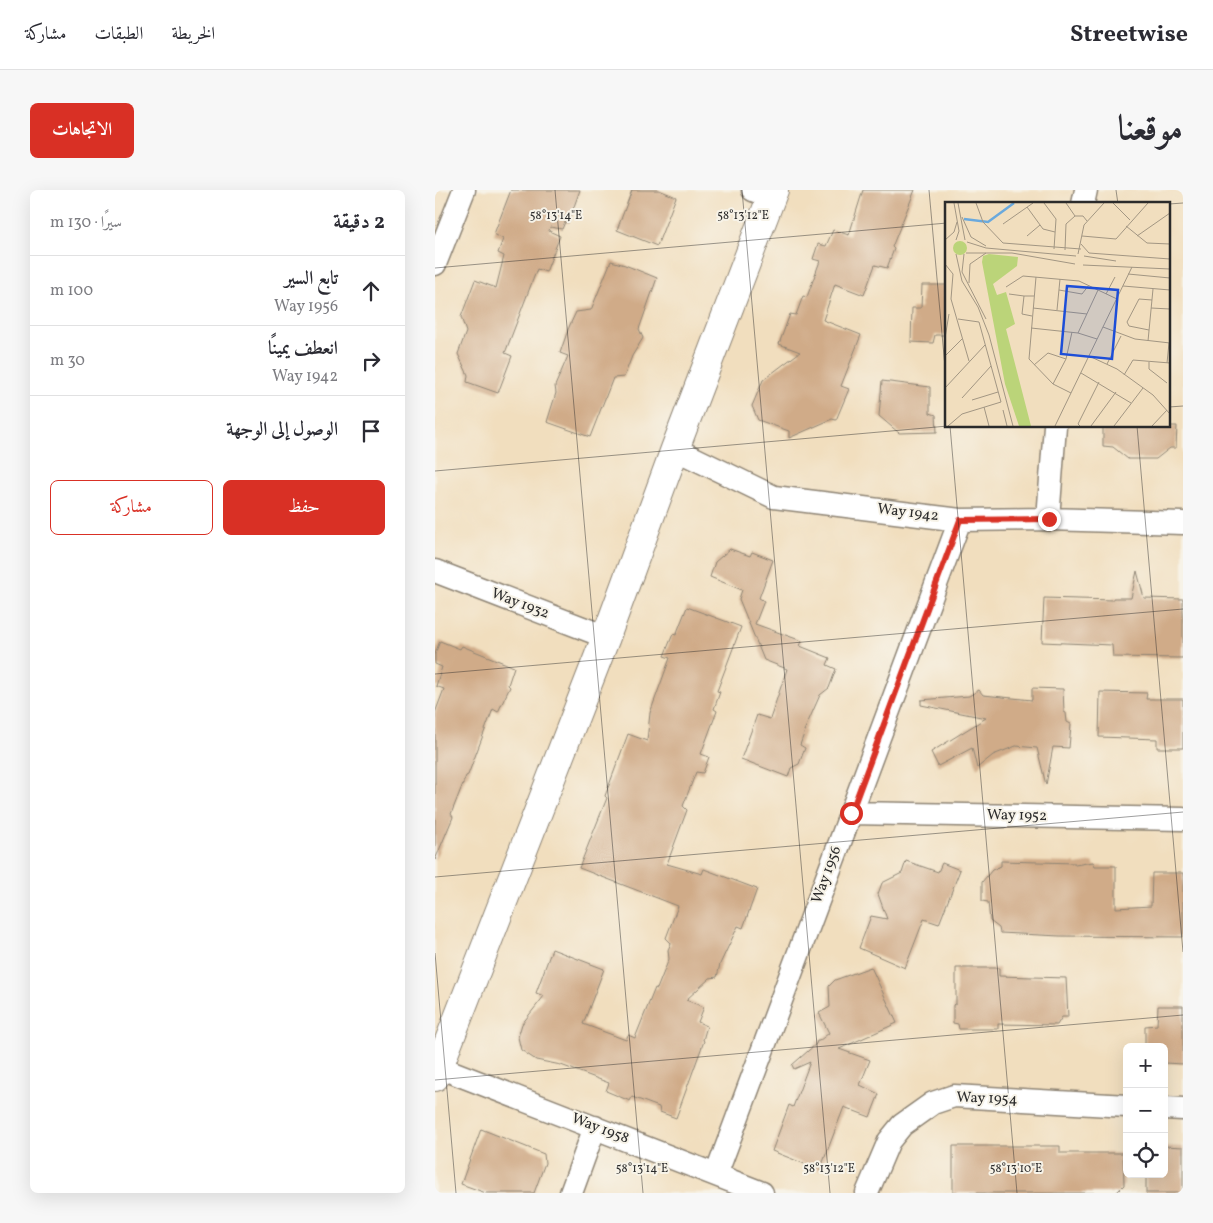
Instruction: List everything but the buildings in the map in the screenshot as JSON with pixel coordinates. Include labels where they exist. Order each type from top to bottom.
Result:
[{"type":"street","points":[[435,264],[464,190]]},
{"type":"street","points":[[437,1072],[606,637],[766,192]]},
{"type":"street","points":[[1049,519],[1055,428]]},
{"type":"street","name":"Way 1942","points":[[675,449],[774,497],[960,520],[1049,519],[1183,523]]},
{"type":"street","name":"Way 1956","points":[[716,1175],[960,520]]},
{"type":"street","name":"Way 1932","points":[[435,571],[606,637]]},
{"type":"street","name":"Way 1952","points":[[851,813],[1183,820]]},
{"type":"street","name":"Way 1958","points":[[437,1072],[595,1127],[761,1193]]},
{"type":"street","name":"Way 1954","points":[[867,1193],[889,1141],[901,1125],[933,1103],[953,1096],[1123,1106]]},
{"type":"street","points":[[1168,1108],[1183,1109]]},
{"type":"street","points":[[571,1193],[595,1127]]},
{"type":"route","points":[[851,813],[960,520],[1049,519]]}]
